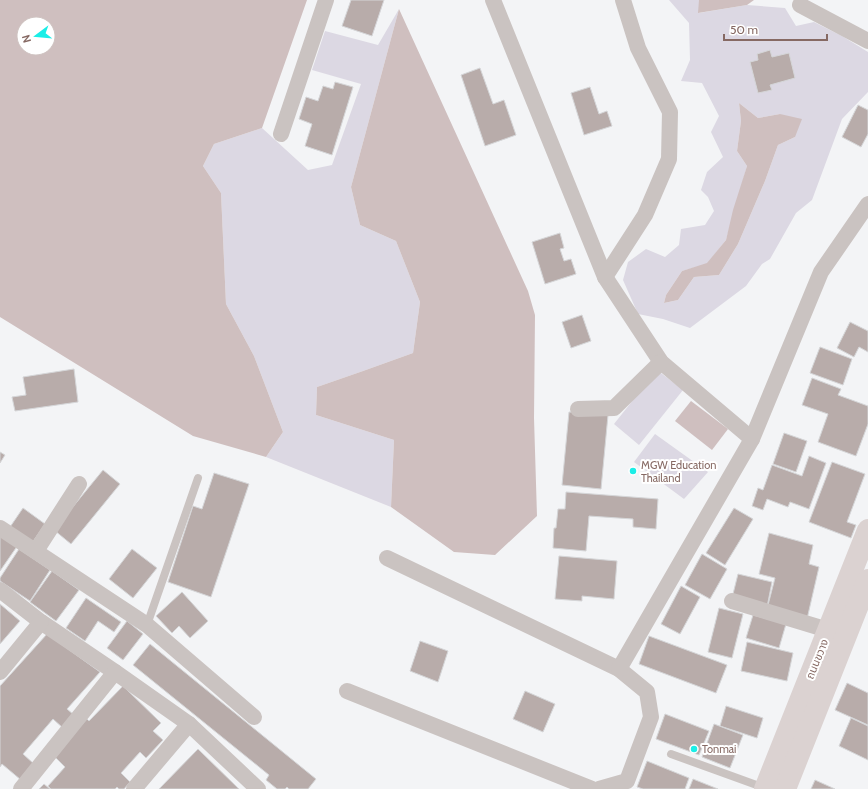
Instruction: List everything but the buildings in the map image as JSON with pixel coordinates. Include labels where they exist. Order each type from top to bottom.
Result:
[{"type":"main road","name":"ถนนขวาง","points":[[772,789],[828,630],[868,530]]},
{"type":"main road","name":"ถนนขวาง","points":[[772,789],[868,580]]},
{"type":"street","points":[[281,134],[326,0]]},
{"type":"street","points":[[493,0],[605,277],[661,362],[752,439]]},
{"type":"street","points":[[605,277],[645,216],[669,159],[670,112],[638,48],[623,0]]},
{"type":"street","points":[[800,5],[868,41]]},
{"type":"street","points":[[619,669],[752,439],[821,272],[868,204]]},
{"type":"street","points":[[578,409],[614,408],[661,362]]},
{"type":"street","points":[[36,551],[79,484]]},
{"type":"street","points":[[0,528],[147,625],[254,717]]},
{"type":"street","points":[[388,558],[619,669],[647,692],[651,717],[627,781],[599,789]]},
{"type":"street","points":[[0,590],[41,622],[189,724],[258,789]]},
{"type":"street","points":[[732,601],[828,630]]},
{"type":"street","points":[[0,672],[41,622]]},
{"type":"street","points":[[21,789],[115,672]]},
{"type":"street","points":[[347,691],[592,789]]},
{"type":"street","points":[[134,789],[189,724]]},
{"type":"lane","points":[[147,625],[198,478]]},
{"type":"lane","points":[[671,754],[772,789]]},
{"type":"shaded area","points":[[0,0],[307,0],[262,128],[214,144],[203,166],[221,193],[226,304],[254,356],[283,432],[266,457],[193,436],[0,317]]},
{"type":"shaded area","points":[[669,0],[699,0],[699,13],[747,5],[785,8],[796,26],[814,22],[842,36],[868,52],[868,92],[842,119],[812,200],[796,213],[770,259],[762,264],[746,286],[690,328],[663,319],[638,314],[623,280],[628,262],[646,249],[665,257],[679,245],[681,229],[705,225],[714,211],[708,197],[701,190],[707,172],[723,157],[711,132],[719,116],[702,83],[681,81],[690,60],[689,23]],"holes":[[[739,103],[758,118],[780,114],[795,137],[778,145],[765,181],[738,244],[719,275],[694,277],[678,300],[664,303],[666,295],[682,271],[707,264],[726,240],[747,166],[737,151],[741,121]]]},
{"type":"shaded area","points":[[699,0],[754,0],[747,5],[698,13]]},
{"type":"shaded area","points":[[399,9],[351,187],[360,225],[396,241],[420,302],[413,353],[317,387],[316,415],[394,440],[391,507],[266,457],[283,432],[254,356],[226,304],[221,193],[203,166],[214,144],[262,128],[308,170],[332,165],[361,84],[312,70],[325,31],[378,45]]},
{"type":"shaded area","points":[[399,9],[528,291],[535,315],[534,418],[537,516],[495,555],[454,552],[391,507],[394,440],[316,415],[317,387],[413,353],[420,302],[396,241],[360,225],[351,187]]},
{"type":"shaded area","points":[[739,103],[758,118],[780,114],[802,119],[795,137],[778,145],[765,181],[738,244],[719,275],[694,277],[678,300],[664,303],[666,295],[682,271],[707,263],[726,240],[733,210],[747,166],[737,151],[741,121]]},
{"type":"shaded area","points":[[657,370],[683,390],[639,445],[614,424]]},
{"type":"shaded area","points":[[691,401],[728,429],[712,450],[675,421]]},
{"type":"shaded area","points":[[655,434],[708,472],[684,499],[634,462]]},
{"type":"place","name":"MGW Education Thailand","points":[[633,471]]},
{"type":"place","name":"Tonmai","points":[[694,749]]}]
